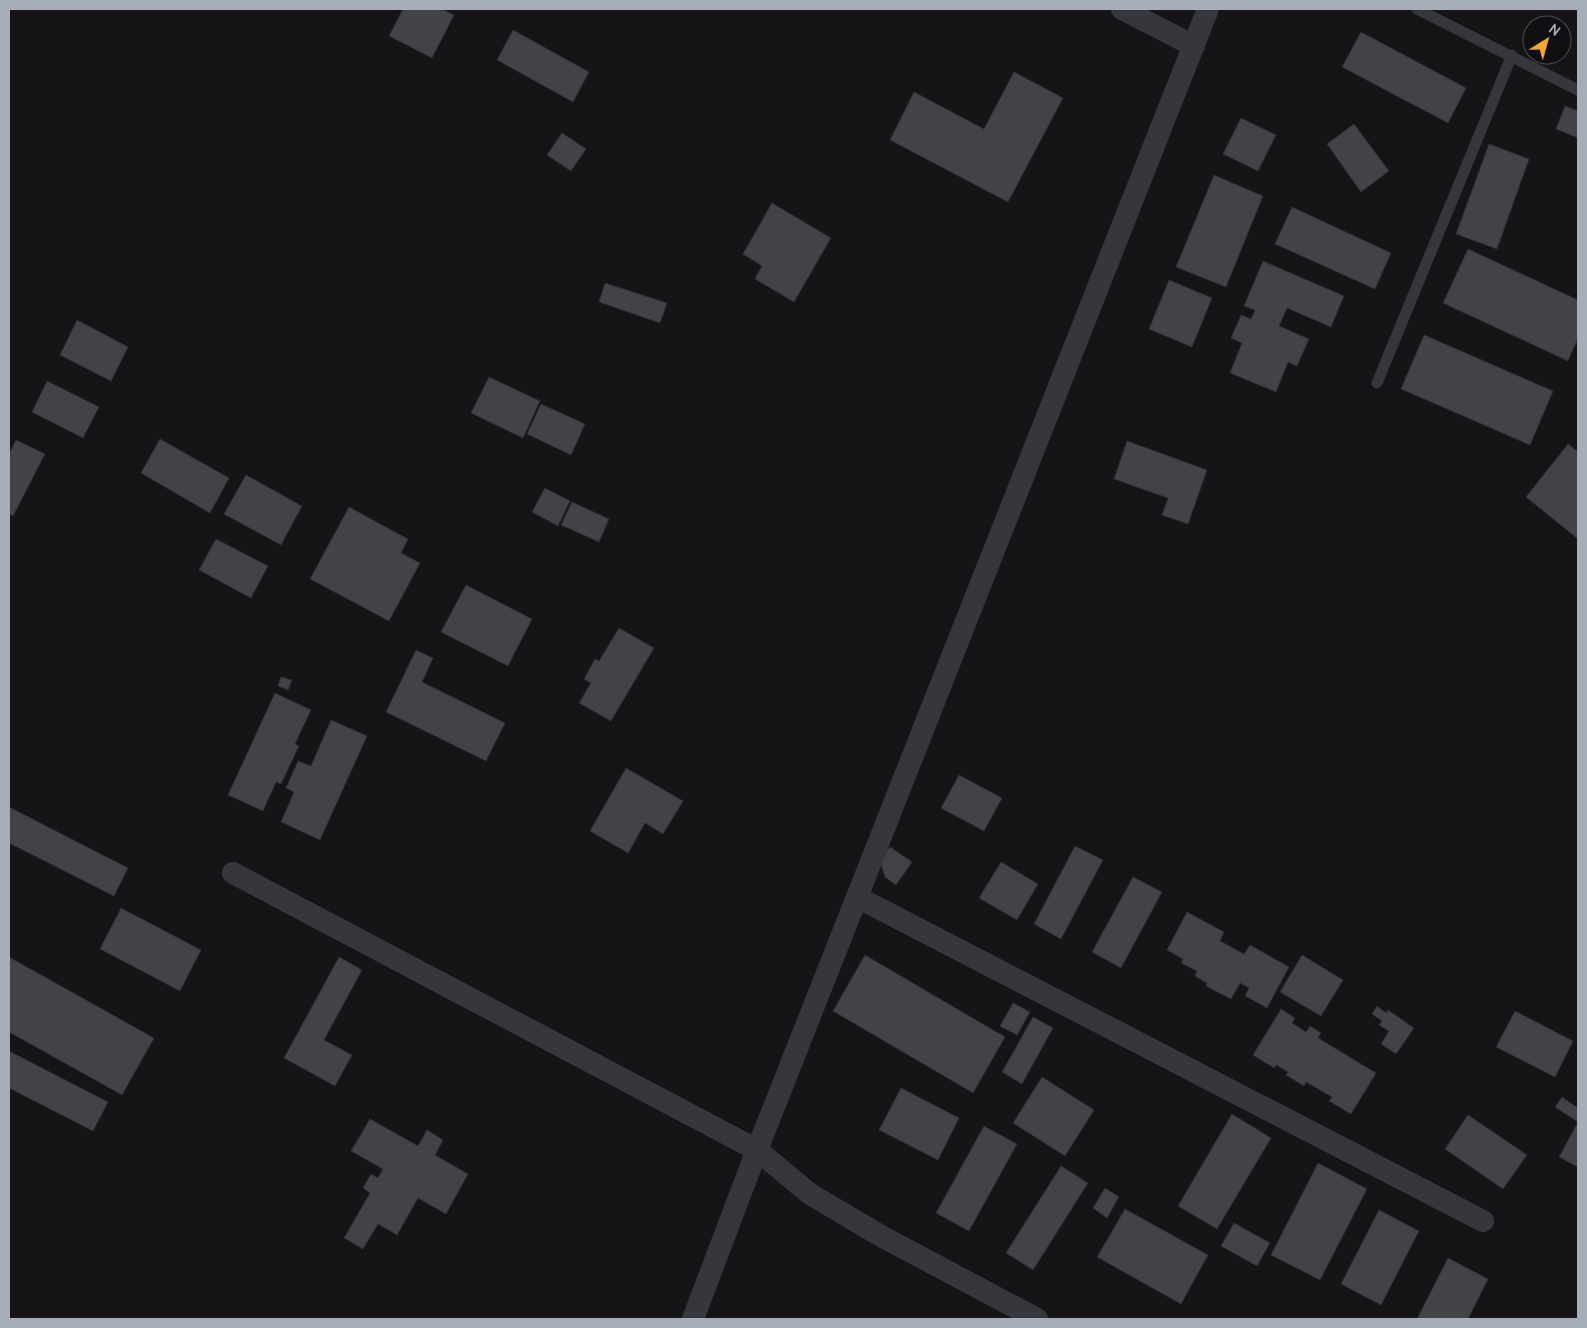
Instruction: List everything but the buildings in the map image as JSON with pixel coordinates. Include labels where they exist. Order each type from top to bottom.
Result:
[{"type":"street","points":[[1122,9],[1194,46]]},
{"type":"street","points":[[693,1319],[757,1150],[1208,9]]},
{"type":"street","points":[[233,872],[757,1150],[810,1194],[881,1236],[1037,1319]]},
{"type":"street","points":[[857,897],[1483,1221]]},
{"type":"lane","points":[[1417,9],[1512,55],[1578,90]]},
{"type":"lane","points":[[1377,383],[1512,55]]}]
